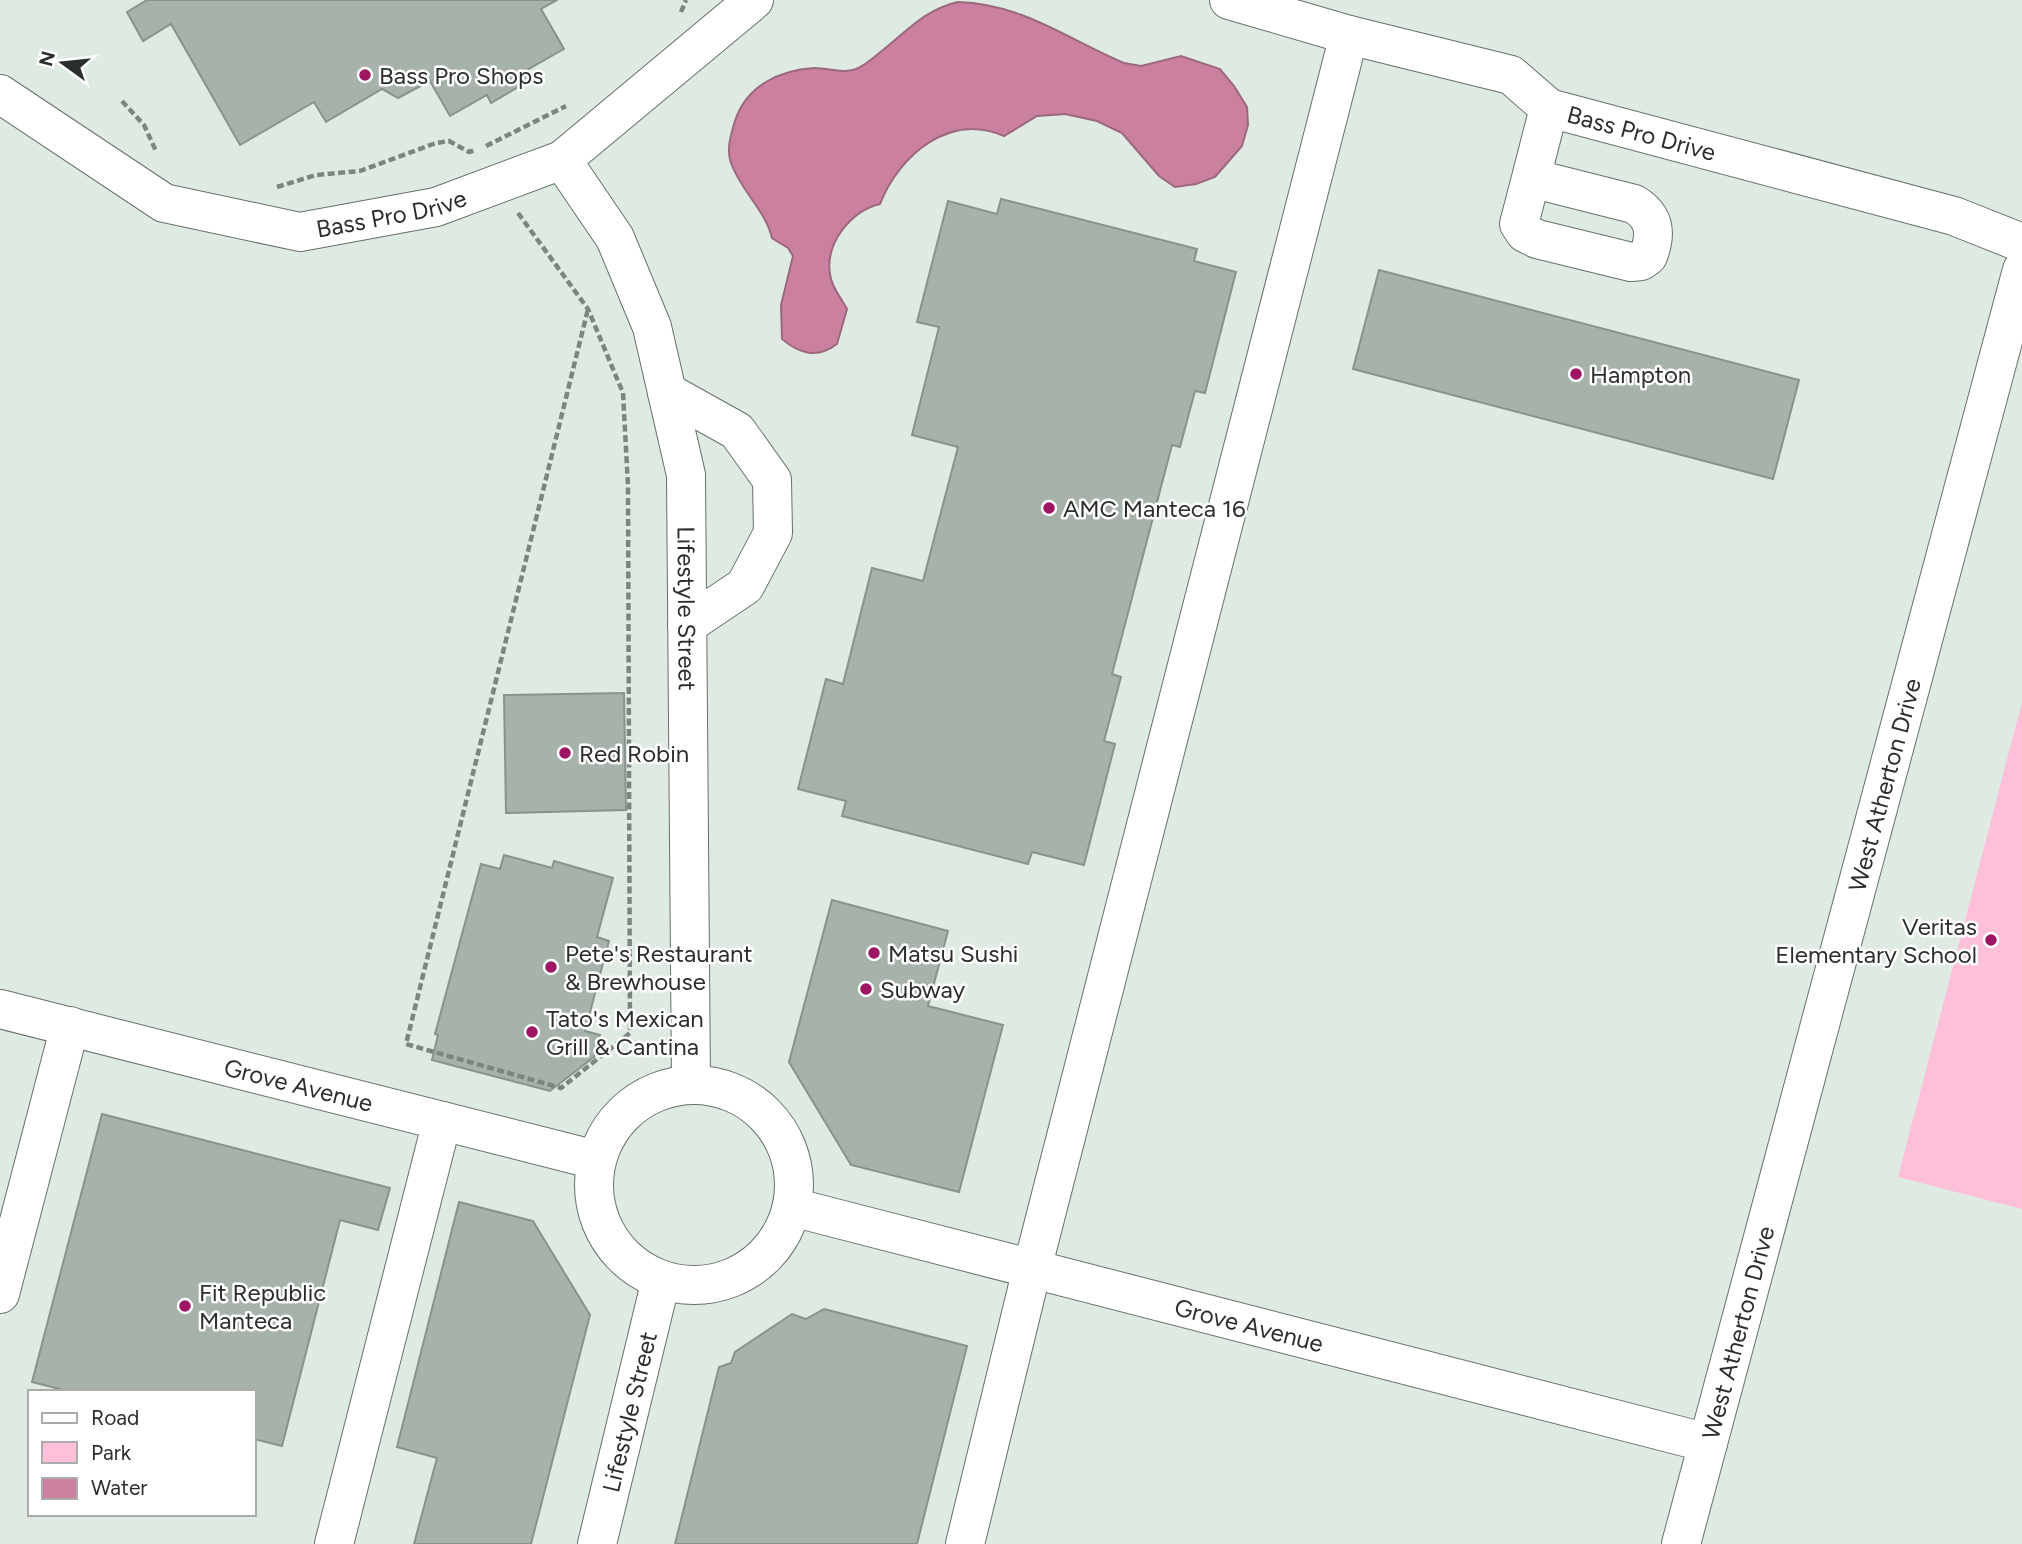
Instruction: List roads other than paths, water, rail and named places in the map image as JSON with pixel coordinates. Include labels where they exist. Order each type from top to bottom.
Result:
[{"type":"street","name":"Bass Pro Drive","points":[[0,94],[164,203],[300,232],[436,208],[562,160],[754,0]]},
{"type":"street","name":"Bass Pro Drive","points":[[1229,0],[1349,35],[1511,75],[1549,108],[1954,216],[2022,243]]},
{"type":"street","points":[[965,1544],[1032,1269],[1349,35]]},
{"type":"street","points":[[1531,178],[1549,108]]},
{"type":"street","name":"Lifestyle Street","points":[[562,160],[615,238],[652,327],[686,475],[691,1083]]},
{"type":"street","name":"West Atherton Drive","points":[[1681,1544],[2022,270]]},
{"type":"street","points":[[667,393],[737,431],[772,480],[773,533],[745,586],[687,625]]},
{"type":"street","name":"Grove Avenue","points":[[0,1009],[596,1160]]},
{"type":"street","points":[[0,1294],[70,1026]]},
{"type":"street","points":[[691,1083],[740,1095],[767,1116],[783,1138],[794,1172],[792,1207],[785,1227],[765,1256],[737,1276],[695,1286],[661,1280],[623,1257],[603,1229],[594,1195],[596,1160],[604,1140],[624,1112],[657,1090],[691,1083]]},
{"type":"street","points":[[334,1544],[442,1121]]},
{"type":"street","name":"Grove Avenue","points":[[792,1207],[1708,1443]]},
{"type":"street","name":"Lifestyle Street","points":[[597,1544],[661,1280]]},
{"type":"water","points":[[958,2],[981,4],[1024,16],[1124,63],[1141,66],[1181,56],[1220,69],[1247,107],[1248,125],[1242,146],[1215,177],[1196,184],[1175,187],[1159,176],[1122,133],[1097,121],[1065,114],[1037,116],[1004,136],[984,130],[946,134],[913,155],[900,169],[880,204],[850,221],[836,240],[830,274],[847,309],[837,344],[816,353],[795,348],[782,339],[781,305],[793,256],[788,248],[772,238],[764,219],[735,173],[730,158],[731,137],[740,109],[765,82],[788,72],[814,68],[846,71],[860,67],[927,15]]},
{"type":"place","name":"Bass Pro Shops","points":[[365,75]]},
{"type":"place","name":"Hampton","points":[[1576,374]]},
{"type":"place","name":"AMC Manteca 16","points":[[1049,508]]},
{"type":"place","name":"Red Robin","points":[[565,753]]},
{"type":"place","name":"Veritas Elementary School","points":[[1991,940]]},
{"type":"place","name":"Matsu Sushi","points":[[874,953]]},
{"type":"place","name":"Pete's Restaurant & Brewhouse","points":[[551,967]]},
{"type":"place","name":"Subway","points":[[866,989]]},
{"type":"place","name":"Tato's Mexican Grill & Cantina","points":[[532,1032]]},
{"type":"place","name":"Fit Republic Manteca","points":[[185,1306]]}]
